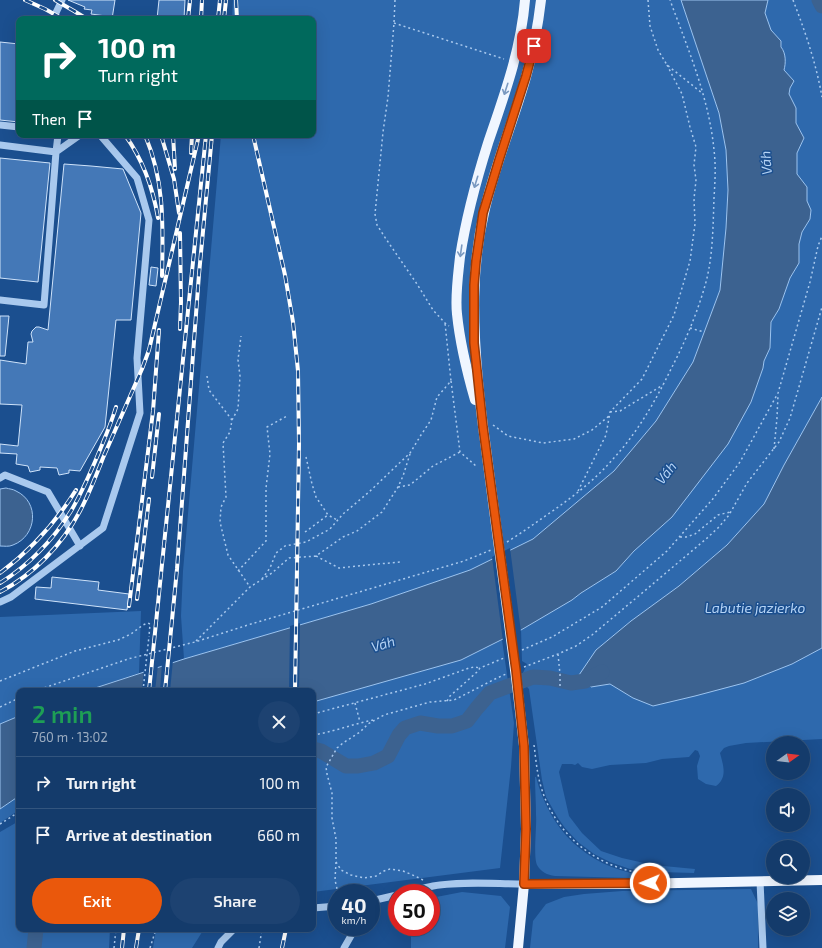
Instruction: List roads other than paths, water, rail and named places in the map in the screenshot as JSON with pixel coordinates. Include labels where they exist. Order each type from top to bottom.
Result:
[{"type":"main road","points":[[520,0],[523,17]]},
{"type":"main road","points":[[487,426],[467,372],[457,314],[458,270],[468,212],[514,62],[523,17],[524,0]]},
{"type":"main road","points":[[518,948],[524,884],[526,829],[524,746],[521,712],[485,441],[487,426],[474,343],[474,285],[483,213],[526,76],[534,46],[541,0]]},
{"type":"main road","points":[[524,884],[822,880]]},
{"type":"street","points":[[54,16],[62,0]]},
{"type":"street","points":[[0,125],[16,126]]},
{"type":"street","points":[[0,300],[44,305],[58,138]]},
{"type":"street","points":[[0,145],[56,152],[76,138]]},
{"type":"street","points":[[0,602],[11,596],[103,528],[140,413],[137,358],[148,220],[137,178],[103,138]]},
{"type":"street","points":[[0,478],[5,475],[48,492],[80,546]]},
{"type":"street","points":[[760,881],[763,948]]},
{"type":"street","points":[[440,885],[524,884]]},
{"type":"street","points":[[316,908],[328,907]]},
{"type":"street","points":[[218,948],[231,932]]},
{"type":"street","points":[[344,948],[351,936]]},
{"type":"water","name":"Váh","points":[[681,0],[768,0],[765,13],[771,30],[781,41],[781,47],[785,58],[784,70],[794,81],[790,88],[789,94],[796,108],[796,123],[804,138],[797,153],[797,174],[807,187],[807,201],[811,210],[810,219],[802,232],[799,244],[799,263],[790,278],[779,309],[771,322],[770,348],[764,361],[751,402],[728,444],[672,517],[634,551],[616,571],[572,600],[521,630],[461,660],[316,701],[316,688],[95,688],[184,659],[371,604],[470,570],[533,539],[614,471],[656,421],[693,362],[720,290],[728,190],[726,150],[719,113]]},
{"type":"water","name":"Labutie jazierko","points":[[822,397],[822,648],[792,664],[744,683],[653,706],[633,698],[610,684],[591,687],[579,675],[596,650],[631,621],[679,586],[727,545],[764,504]]},
{"type":"water","points":[[6,488],[15,490],[24,496],[32,511],[32,519],[31,527],[21,541],[11,546],[0,546],[0,489]]},
{"type":"water","points":[[16,717],[16,798],[0,809],[0,724]]},
{"type":"waterway","points":[[819,0],[822,6]]},
{"type":"waterway","points":[[316,750],[321,751],[346,766],[358,766],[374,763],[388,756],[399,735],[405,728],[420,723],[438,726],[452,726],[467,721],[490,693],[533,677],[550,678],[571,683],[585,681],[602,672]]},
{"type":"waterway","points":[[34,948],[36,932]]},
{"type":"railway","points":[[25,0],[58,16]]},
{"type":"railway","points":[[55,0],[82,16]]},
{"type":"railway","points":[[188,16],[190,0]]},
{"type":"railway","points":[[201,16],[202,0]]},
{"type":"railway","points":[[218,16],[220,0]]},
{"type":"railway","points":[[224,16],[226,0]]},
{"type":"railway","points":[[236,0],[237,16]]},
{"type":"railway","points":[[127,138],[142,164],[150,185],[158,218]]},
{"type":"railway","points":[[146,138],[156,170],[161,204],[163,239],[162,276]]},
{"type":"railway","points":[[162,138],[174,179],[179,213]]},
{"type":"railway","points":[[173,138],[175,169]]},
{"type":"railway","points":[[191,153],[192,138]]},
{"type":"railway","points":[[0,592],[24,577],[56,547],[73,524],[89,492],[149,350],[198,138]]},
{"type":"railway","points":[[149,688],[206,138]]},
{"type":"railway","points":[[165,688],[177,569],[199,274],[212,138]]},
{"type":"railway","points":[[254,138],[285,275],[293,322],[298,371],[299,444],[295,688]]},
{"type":"railway","points":[[180,233],[180,329]]},
{"type":"railway","points":[[129,606],[153,411],[159,330]]},
{"type":"railway","points":[[0,583],[11,576],[40,551],[64,522],[86,482],[106,436],[116,407]]},
{"type":"railway","points":[[152,477],[159,414]]},
{"type":"railway","points":[[0,573],[22,555],[42,535],[76,490]]},
{"type":"railway","points":[[137,599],[149,499]]},
{"type":"railway","points":[[122,948],[124,932]]},
{"type":"railway","points":[[136,948],[139,932]]},
{"type":"railway","points":[[282,948],[285,932]]}]
